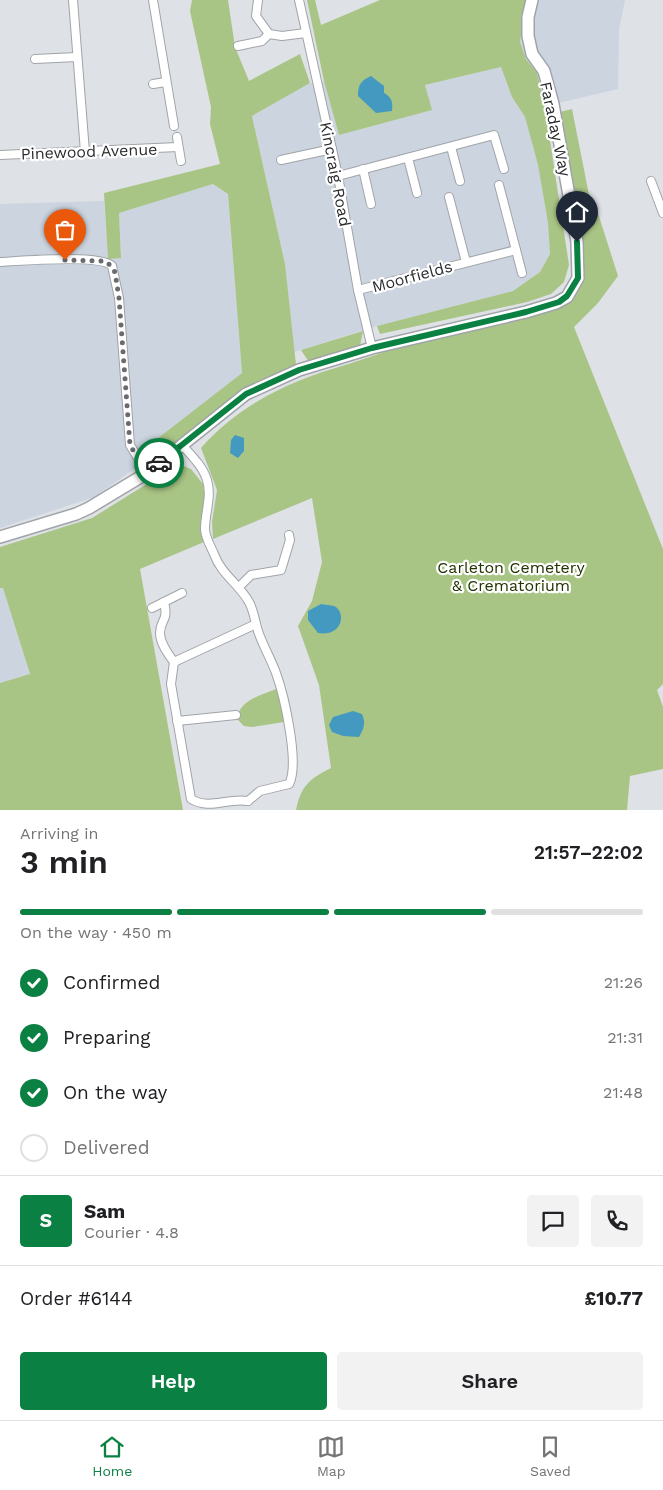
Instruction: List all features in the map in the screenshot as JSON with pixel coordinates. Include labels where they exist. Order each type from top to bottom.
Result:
[{"type":"street","points":[[73,0],[85,152]]},
{"type":"street","points":[[153,0],[174,126]]},
{"type":"street","points":[[258,0],[256,16],[269,34],[282,36],[306,33]]},
{"type":"street","name":"Kincraig Road","points":[[299,0],[338,176],[358,290],[372,348]]},
{"type":"street","name":"Faraday Way","points":[[0,537],[76,514],[146,473],[183,446],[246,394],[299,370],[372,348],[556,303],[567,296],[578,278],[575,226],[554,110],[544,71],[532,54],[528,36],[528,17],[532,0]]},
{"type":"street","points":[[238,46],[262,41],[269,34]]},
{"type":"street","points":[[35,59],[77,57]]},
{"type":"street","points":[[153,84],[166,82]]},
{"type":"street","points":[[338,176],[494,135],[504,169]]},
{"type":"street","name":"Pinewood Avenue","points":[[177,137],[180,161]]},
{"type":"street","name":"Pinewood Avenue","points":[[0,155],[178,147]]},
{"type":"street","points":[[451,147],[460,181]]},
{"type":"street","points":[[281,160],[332,149]]},
{"type":"street","points":[[408,158],[417,193]]},
{"type":"street","points":[[363,169],[371,204]]},
{"type":"street","points":[[651,181],[663,213]]},
{"type":"street","points":[[499,184],[522,272]]},
{"type":"street","name":"Moorfields","points":[[449,197],[466,262]]},
{"type":"street","name":"Moorfields","points":[[358,290],[516,250]]},
{"type":"street","points":[[0,262],[90,259],[108,263],[112,266],[119,298],[130,445],[146,473]]},
{"type":"street","points":[[164,602],[167,615],[160,631],[162,641],[174,662],[171,684],[192,799],[200,807],[207,809],[234,800],[248,801],[260,791],[289,784],[293,772],[283,694],[249,602],[239,587],[231,582],[215,557],[205,531],[210,501],[207,480],[198,463],[183,446]]},
{"type":"street","points":[[239,587],[251,575],[283,572],[290,540],[289,535]]},
{"type":"street","points":[[152,608],[182,593]]},
{"type":"street","points":[[174,662],[256,624]]},
{"type":"street","points":[[177,721],[232,717],[229,726]]},
{"type":"street","points":[[248,801],[248,810]]},
{"type":"shaded area","points":[[526,0],[625,0],[619,29],[618,89],[545,106],[537,73],[526,59],[520,42]]},
{"type":"shaded area","points":[[501,67],[512,97],[525,117],[538,165],[548,223],[550,254],[540,272],[513,291],[377,326],[294,352],[285,264],[252,116],[310,83],[324,81],[339,135],[431,110],[425,85]]},
{"type":"shaded area","points":[[213,184],[228,194],[242,373],[144,449],[134,469],[94,497],[0,528],[0,204],[104,201],[108,259],[121,257],[119,213]]},
{"type":"shaded area","points":[[3,587],[30,675],[0,683],[0,588]]},
{"type":"green space","points":[[192,0],[228,0],[235,47],[249,81],[300,54],[310,83],[252,116],[285,264],[296,365],[245,389],[158,457],[149,458],[142,453],[144,449],[242,373],[228,194],[213,184],[119,213],[121,258],[108,259],[104,193],[220,164],[210,124],[211,107],[190,11]]},
{"type":"green space","points":[[307,0],[315,0],[321,25],[380,0],[526,0],[520,42],[526,59],[537,73],[544,101],[569,265],[564,282],[551,294],[527,302],[380,334],[377,326],[513,291],[540,272],[550,254],[548,223],[538,165],[525,117],[512,97],[501,67],[425,85],[432,110],[339,135],[324,81]]},
{"type":"green space","points":[[572,109],[590,200],[581,203],[576,199],[560,112]]},
{"type":"green space","name":"Carleton Cemetery & Crematorium","points":[[596,207],[618,276],[598,303],[574,327],[663,549],[663,684],[657,690],[663,707],[663,769],[630,776],[627,810],[296,810],[300,795],[307,784],[331,768],[319,685],[298,626],[312,601],[322,562],[312,498],[213,539],[212,522],[217,490],[201,448],[223,426],[247,408],[301,380],[370,357],[409,340],[567,297],[578,258],[580,239],[579,218],[585,210]]},
{"type":"green space","points":[[363,331],[360,346],[309,362],[301,350]]},
{"type":"green space","points":[[179,464],[191,469],[203,484],[206,503],[200,528],[204,542],[140,569],[183,810],[0,810],[0,683],[30,674],[3,588],[0,588],[0,547],[92,518]]},
{"type":"green space","points":[[278,688],[284,722],[252,727],[244,726],[237,719],[239,712],[247,702]]},
{"type":"water","points":[[371,76],[384,86],[384,93],[391,100],[392,111],[376,113],[358,96],[361,83]]},
{"type":"water","points":[[235,435],[244,438],[244,451],[238,458],[230,453],[231,440]]},
{"type":"water","points":[[321,604],[334,606],[340,613],[341,618],[338,628],[327,633],[318,633],[308,620],[308,611]]},
{"type":"water","points":[[353,711],[362,714],[364,720],[359,737],[343,736],[332,732],[329,725],[333,717]]},
{"type":"way so far","points":[[65,260],[90,259],[102,261],[112,266],[115,272],[119,298],[130,445],[146,473],[159,463]]},
{"type":"route","points":[[159,463],[183,446],[246,394],[299,370],[372,348],[526,312],[559,302],[572,290],[578,278],[577,242]]}]
